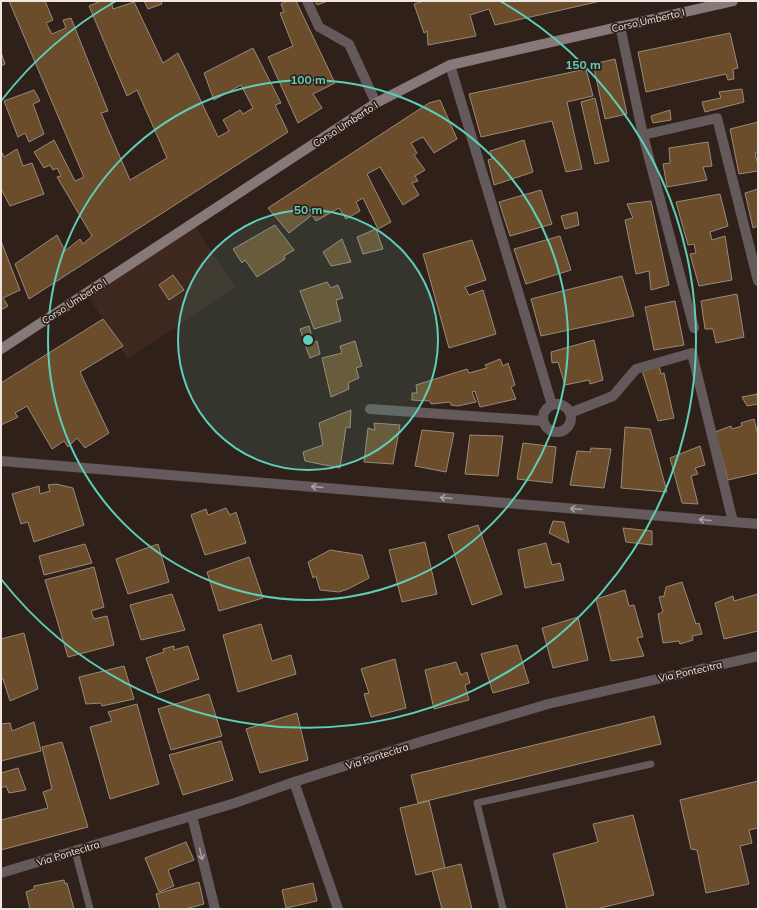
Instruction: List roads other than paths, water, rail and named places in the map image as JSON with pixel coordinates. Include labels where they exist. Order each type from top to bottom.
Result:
[{"type":"street","points":[[307,1],[319,27],[349,44],[376,103]]},
{"type":"street","name":"Corso Umberto I","points":[[1,349],[376,103],[450,65],[733,1]]},
{"type":"street","points":[[620,26],[643,135],[694,328]]},
{"type":"street","points":[[450,65],[552,405]]},
{"type":"street","points":[[643,135],[717,118],[758,281]]},
{"type":"street","points":[[570,413],[613,396],[636,369],[692,353],[733,522]]},
{"type":"street","points":[[556,404],[564,406],[570,413],[570,422],[560,431],[552,431],[543,421],[544,413],[552,405],[556,404]]},
{"type":"street","points":[[370,409],[543,421]]},
{"type":"street","points":[[1,461],[758,524]]},
{"type":"street","name":"Via Pontecitra","points":[[1,873],[192,816],[423,741],[548,704],[758,656]]},
{"type":"street","points":[[294,782],[338,909]]},
{"type":"street","points":[[192,816],[215,909]]},
{"type":"lane","points":[[503,909],[477,803],[651,764]]},
{"type":"lane","points":[[75,851],[90,909]]}]
